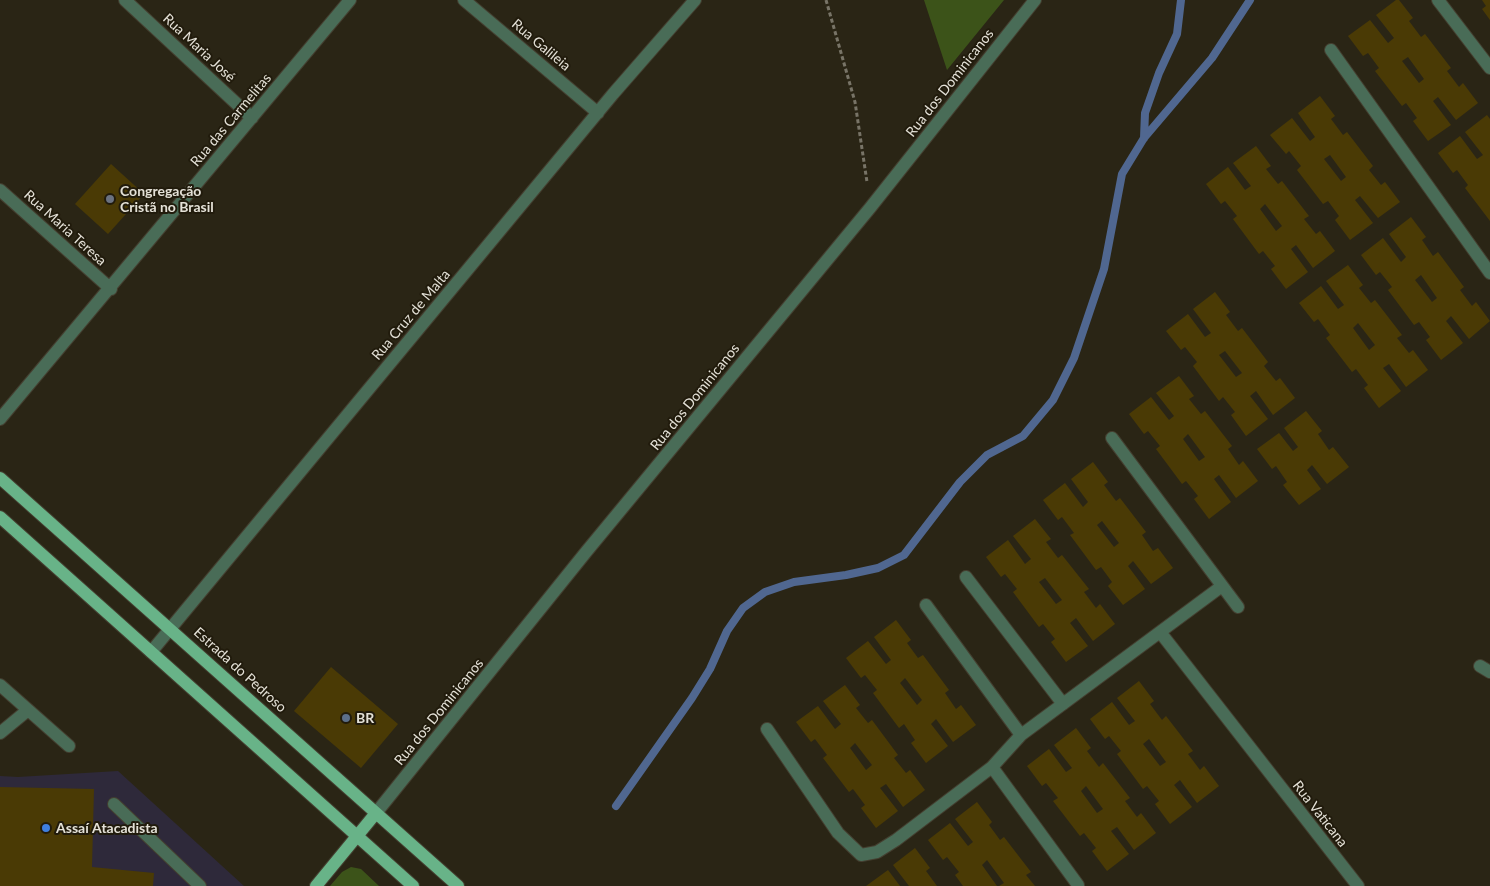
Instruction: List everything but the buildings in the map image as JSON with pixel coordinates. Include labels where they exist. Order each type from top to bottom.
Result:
[{"type":"main road","name":"Estrada do Pedroso","points":[[0,478],[171,628],[458,886]]},
{"type":"main road","points":[[0,517],[413,886]]},
{"type":"main road","points":[[316,886],[376,813]]},
{"type":"street","name":"Rua Maria José","points":[[125,0],[252,118]]},
{"type":"street","name":"Rua das Carmelitas","points":[[0,419],[111,289],[350,0]]},
{"type":"street","name":"Rua Galileia","points":[[464,0],[598,113]]},
{"type":"street","name":"Rua Cruz de Malta","points":[[151,652],[598,113],[695,0]]},
{"type":"street","name":"Rua dos Dominicanos","points":[[376,813],[586,552],[870,208],[1035,0]]},
{"type":"street","points":[[1438,0],[1490,68]]},
{"type":"street","points":[[1331,50],[1490,273]]},
{"type":"street","name":"Rua Maria Teresa","points":[[0,190],[111,289]]},
{"type":"street","points":[[1112,438],[1238,607]]},
{"type":"street","points":[[966,577],[1063,704]]},
{"type":"street","points":[[767,729],[838,833],[861,855],[877,852],[896,840],[992,767],[1021,735],[1222,586]]},
{"type":"street","points":[[926,605],[1021,735]]},
{"type":"street","name":"Rua Vaticana","points":[[1160,632],[1358,886]]},
{"type":"street","points":[[0,685],[69,746]]},
{"type":"street","points":[[0,733],[28,710]]},
{"type":"street","points":[[992,767],[1078,885]]},
{"type":"street","points":[[114,804],[200,886]]},
{"type":"path","points":[[826,0],[855,102],[870,208]]},
{"type":"shaded area","points":[[118,771],[244,886],[0,886],[0,776],[18,777]]},
{"type":"green space","points":[[924,0],[1004,0],[947,70]]},
{"type":"green space","points":[[351,867],[361,869],[379,886],[330,886],[342,872]]},
{"type":"waterway","points":[[1144,138],[1145,113],[1159,73],[1177,34],[1181,0]]},
{"type":"waterway","points":[[616,806],[692,698],[710,669],[727,631],[743,608],[765,592],[794,582],[846,575],[878,568],[904,555],[960,482],[987,455],[1023,436],[1053,400],[1074,358],[1104,269],[1122,174],[1144,138],[1212,58],[1250,0]]},
{"type":"place","name":"Congregação Cristã no Brasil","points":[[110,199]]},
{"type":"place","name":"BR","points":[[346,718]]},
{"type":"place","name":"Assaí Atacadista","points":[[46,828]]}]
